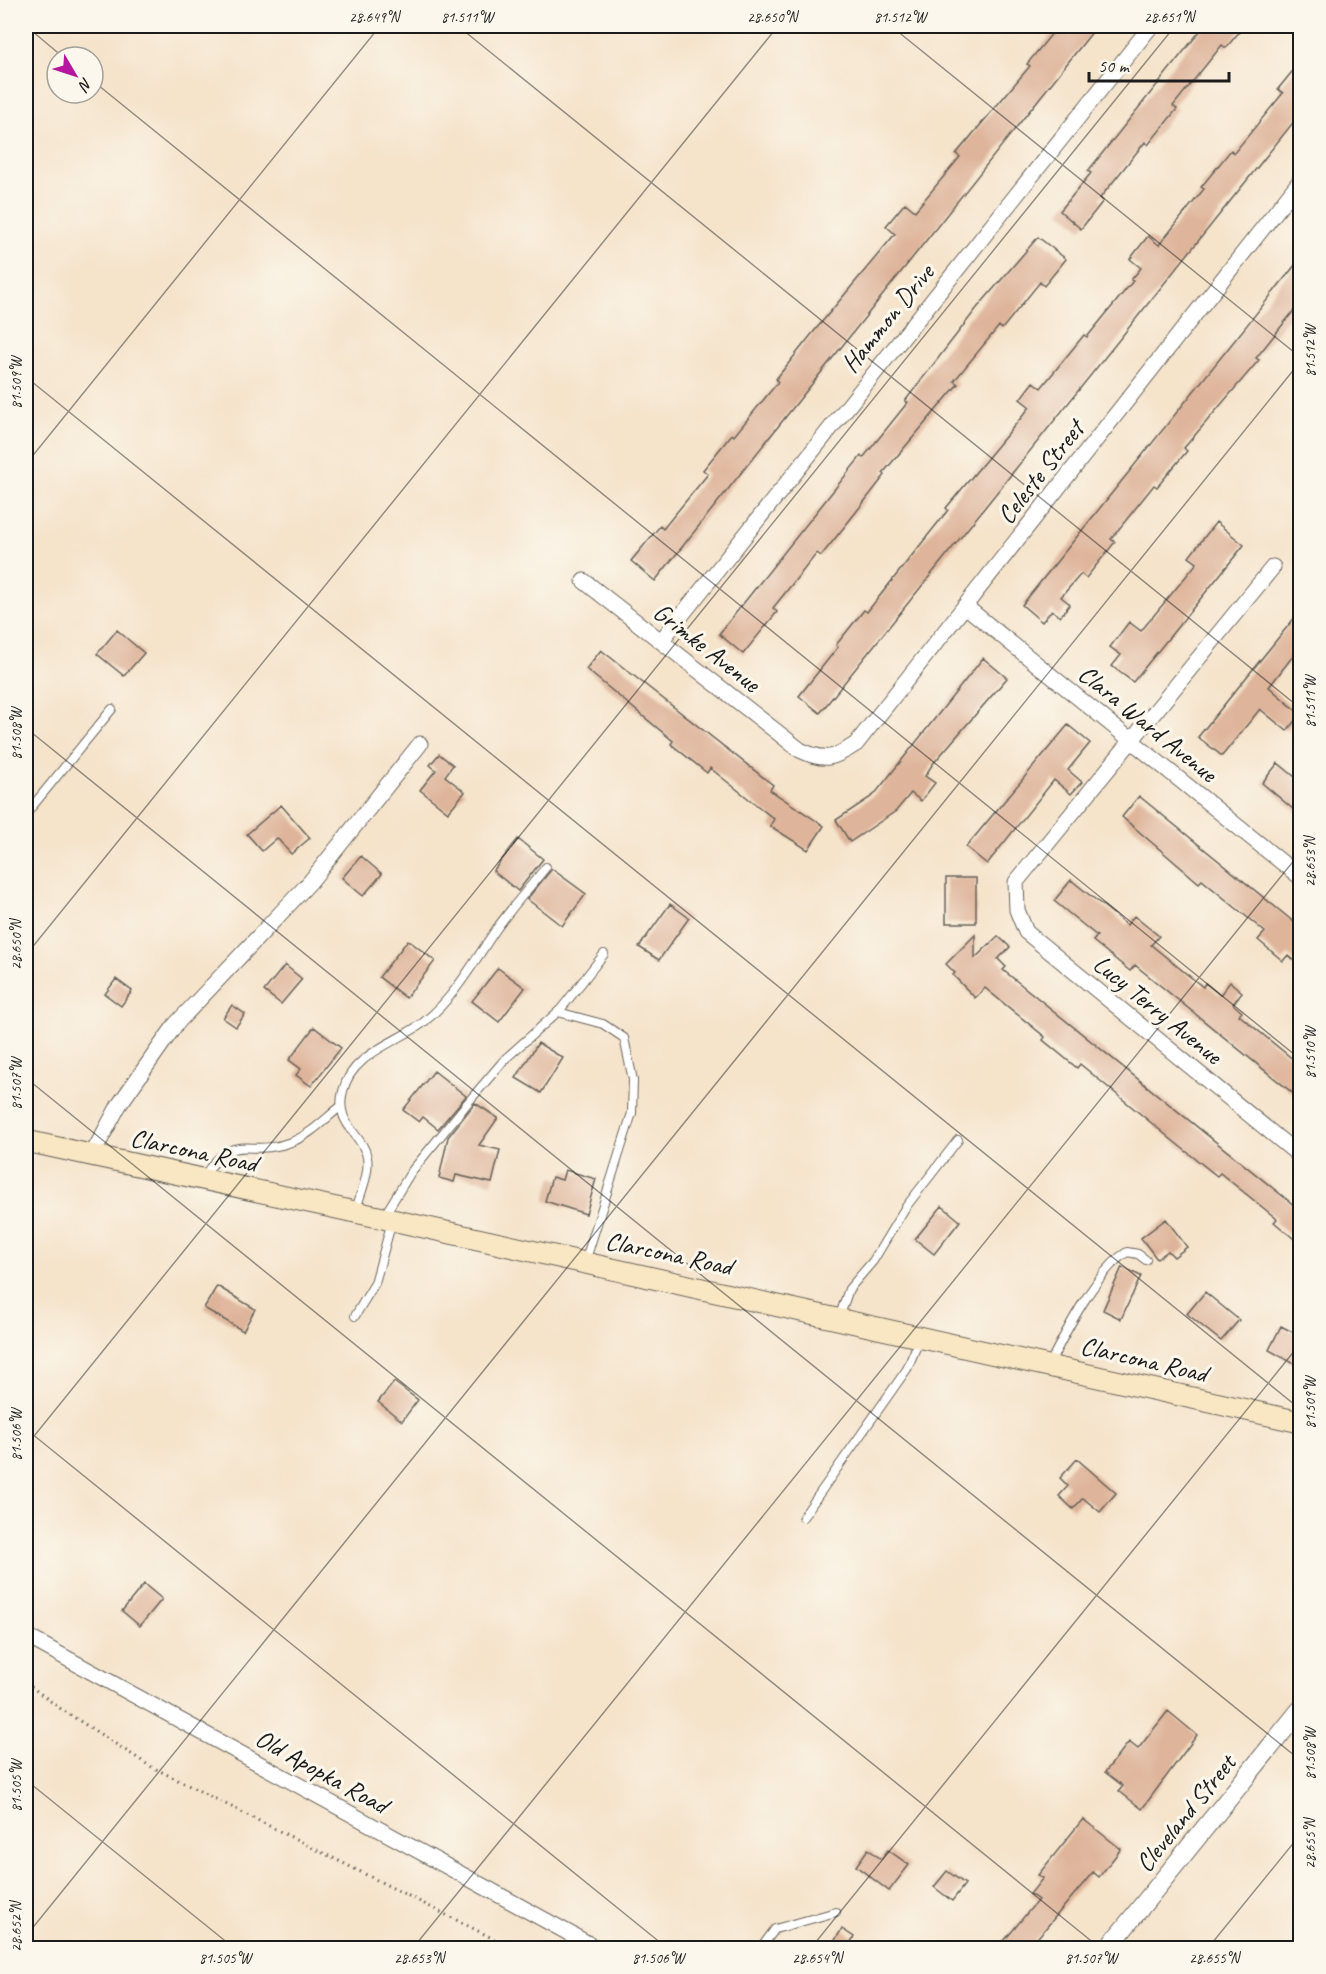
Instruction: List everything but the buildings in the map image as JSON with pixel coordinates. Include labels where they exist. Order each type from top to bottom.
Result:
[{"type":"main road","name":"Clarcona Road","points":[[26,1141],[839,1318],[1300,1422]]},
{"type":"street","name":"Hammon Drive","points":[[661,641],[1151,26]]},
{"type":"street","name":"Celeste Street","points":[[800,750],[818,759],[837,756],[856,744],[1300,181]]},
{"type":"street","points":[[1131,740],[1273,567]]},
{"type":"street","name":"Grimke Avenue","points":[[584,581],[800,750]]},
{"type":"street","name":"Clara Ward Avenue","points":[[965,606],[1300,877]]},
{"type":"street","name":"Lucy Terry Avenue","points":[[1131,740],[1016,882],[1017,910],[1026,932],[1300,1156]]},
{"type":"street","points":[[92,1155],[119,1105],[176,1024],[310,882],[420,744]]},
{"type":"street","name":"Old Apopka Road","points":[[26,1636],[596,1948]]},
{"type":"street","name":"Cleveland Street","points":[[1108,1948],[1300,1710]]},
{"type":"lane","points":[[26,814],[112,709]]},
{"type":"lane","points":[[356,1212],[367,1169],[367,1155],[353,1136],[340,1107],[343,1089],[364,1058],[399,1039],[442,1005],[500,925],[546,867]]},
{"type":"lane","points":[[355,1316],[375,1283],[388,1219],[411,1172],[505,1059],[558,1012],[604,954]]},
{"type":"lane","points":[[558,1012],[603,1024],[624,1038],[633,1080],[632,1113],[585,1262]]},
{"type":"lane","points":[[202,1179],[224,1150],[235,1147],[270,1149],[290,1143],[301,1138],[340,1107]]},
{"type":"lane","points":[[839,1318],[849,1289],[873,1261],[905,1208],[958,1140]]},
{"type":"lane","points":[[1049,1366],[1088,1296],[1112,1264],[1127,1251],[1138,1254],[1146,1260]]},
{"type":"lane","points":[[803,1517],[907,1369],[921,1337]]},
{"type":"lane","points":[[761,1948],[775,1929],[836,1912]]},
{"type":"path","points":[[26,1683],[61,1710],[150,1767],[512,1948]]}]
